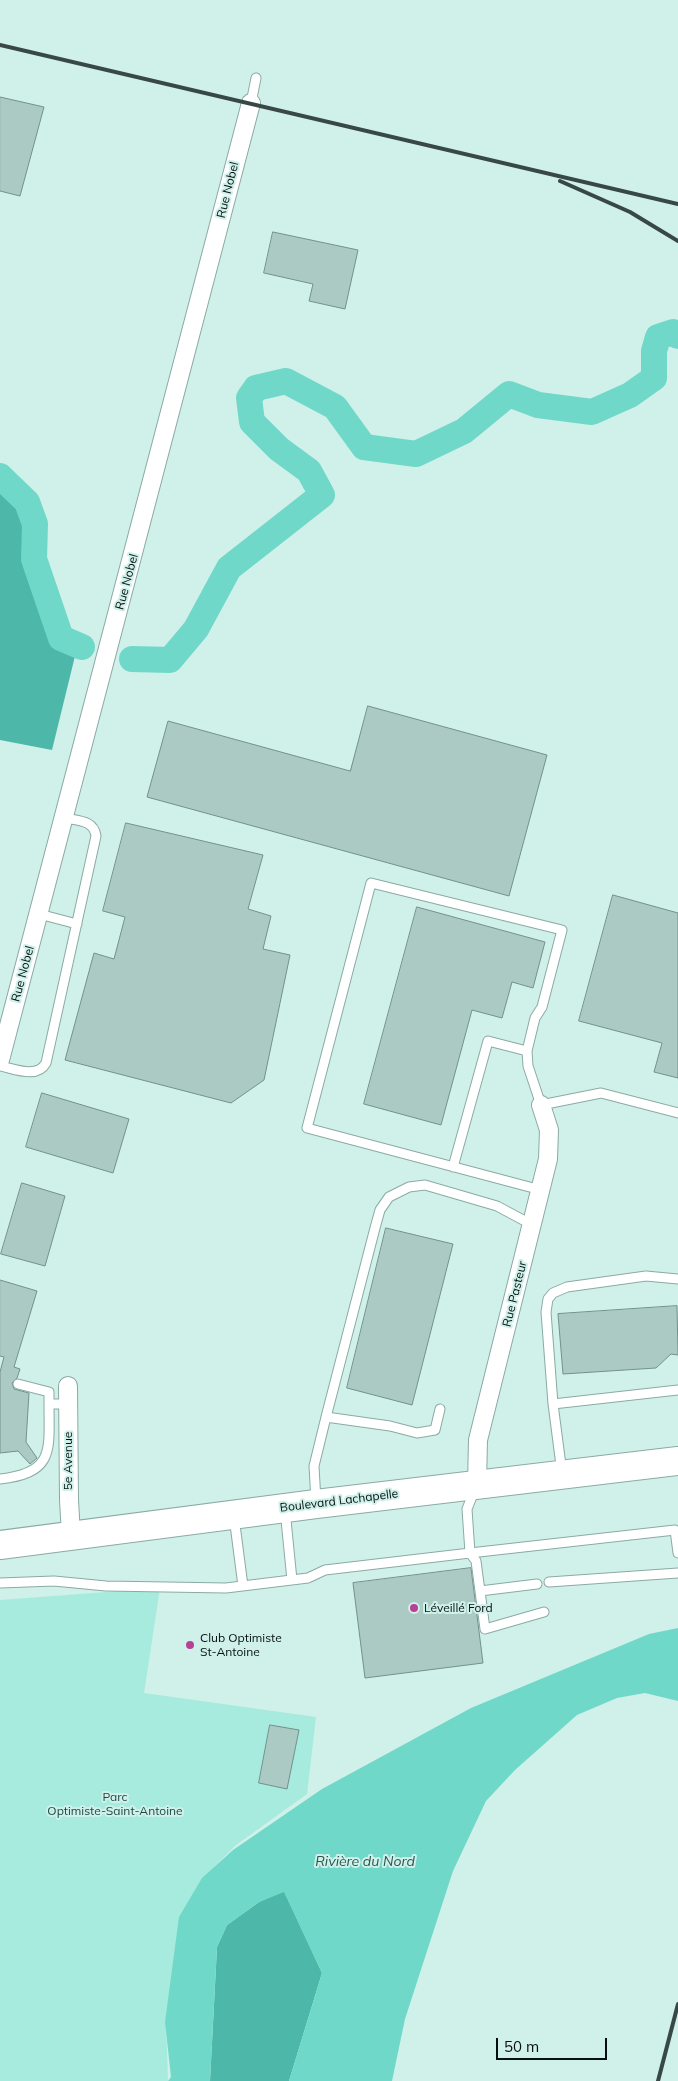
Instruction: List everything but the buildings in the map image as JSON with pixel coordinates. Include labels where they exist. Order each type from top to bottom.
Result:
[{"type":"main road","name":"Boulevard Lachapelle","points":[[0,1545],[234,1514],[678,1461]]},
{"type":"street","name":"Rue Nobel","points":[[0,1060],[251,103]]},
{"type":"street","name":"Rue Pasteur","points":[[477,1484],[478,1440],[534,1222],[550,1138],[541,1105]]},
{"type":"street","name":"5e Avenue","points":[[68,1386],[68,1500],[71,1536]]},
{"type":"lane","points":[[251,103],[256,78]]},
{"type":"lane","points":[[0,1066],[32,1073],[39,1072],[46,1063],[96,836],[95,829],[90,823],[65,818]]},
{"type":"lane","points":[[540,1190],[307,1128],[371,883],[562,930],[542,1006],[535,1018],[527,1051],[528,1066],[541,1105],[601,1093],[678,1113]]},
{"type":"lane","points":[[39,914],[77,924]]},
{"type":"lane","points":[[453,1167],[488,1041],[527,1051]]},
{"type":"lane","points":[[316,1504],[314,1466],[380,1210],[389,1197],[409,1187],[425,1185],[497,1206],[525,1221],[534,1222]]},
{"type":"lane","points":[[562,1474],[553,1404],[546,1312],[548,1299],[553,1292],[567,1287],[646,1276],[678,1279]]},
{"type":"lane","points":[[0,1479],[31,1472],[47,1455],[49,1392],[18,1384]]},
{"type":"lane","points":[[553,1404],[678,1390]]},
{"type":"lane","points":[[49,1404],[68,1404]]},
{"type":"lane","points":[[326,1417],[390,1426],[417,1433],[436,1430],[440,1409]]},
{"type":"lane","points":[[477,1484],[467,1509],[470,1553],[476,1561],[484,1630],[544,1612]]},
{"type":"lane","points":[[285,1508],[292,1580]]},
{"type":"lane","points":[[234,1514],[243,1586]]},
{"type":"lane","points":[[0,1583],[54,1581],[106,1586],[226,1588],[308,1578],[325,1570],[675,1530],[678,1553]]},
{"type":"lane","points":[[549,1582],[678,1573]]},
{"type":"lane","points":[[480,1592],[537,1584]]},
{"type":"green space","name":"Parc Optimiste-Saint-Antoine","points":[[160,1588],[144,1693],[316,1717],[307,1794],[236,1845],[205,1876],[166,2022],[168,2081],[0,2081],[0,1600]]},
{"type":"shaded area","points":[[0,472],[19,497],[33,544],[28,567],[76,652],[52,750],[0,740]]},
{"type":"shaded area","points":[[284,1891],[322,1973],[289,2081],[210,2081],[217,1947],[227,1925],[259,1902]]},
{"type":"water","name":"Rivière du Nord","points":[[678,1628],[678,1701],[645,1693],[617,1698],[577,1715],[515,1770],[486,1801],[453,1871],[405,2019],[392,2081],[289,2081],[322,1973],[284,1892],[259,1902],[227,1925],[217,1947],[210,2081],[168,2081],[171,2077],[165,2022],[179,1917],[202,1878],[233,1850],[322,1789],[471,1708],[649,1634]]},
{"type":"waterway","points":[[132,659],[170,660],[196,629],[229,568],[322,495],[309,471],[279,449],[252,422],[249,398],[256,388],[286,381],[335,407],[364,447],[416,454],[464,431],[509,394],[538,405],[592,412],[630,395],[654,378],[654,351],[658,337],[673,332],[678,336]]},
{"type":"waterway","points":[[0,476],[27,502],[35,524],[34,559],[61,638],[82,647]]},
{"type":"railway","points":[[0,45],[678,204]]},
{"type":"railway","points":[[560,181],[630,212],[678,241]]},
{"type":"railway","points":[[658,2081],[678,2004]]},
{"type":"place","name":"Léveillé Ford","points":[[414,1608]]},
{"type":"place","name":"Club Optimiste St-Antoine","points":[[190,1645]]}]
